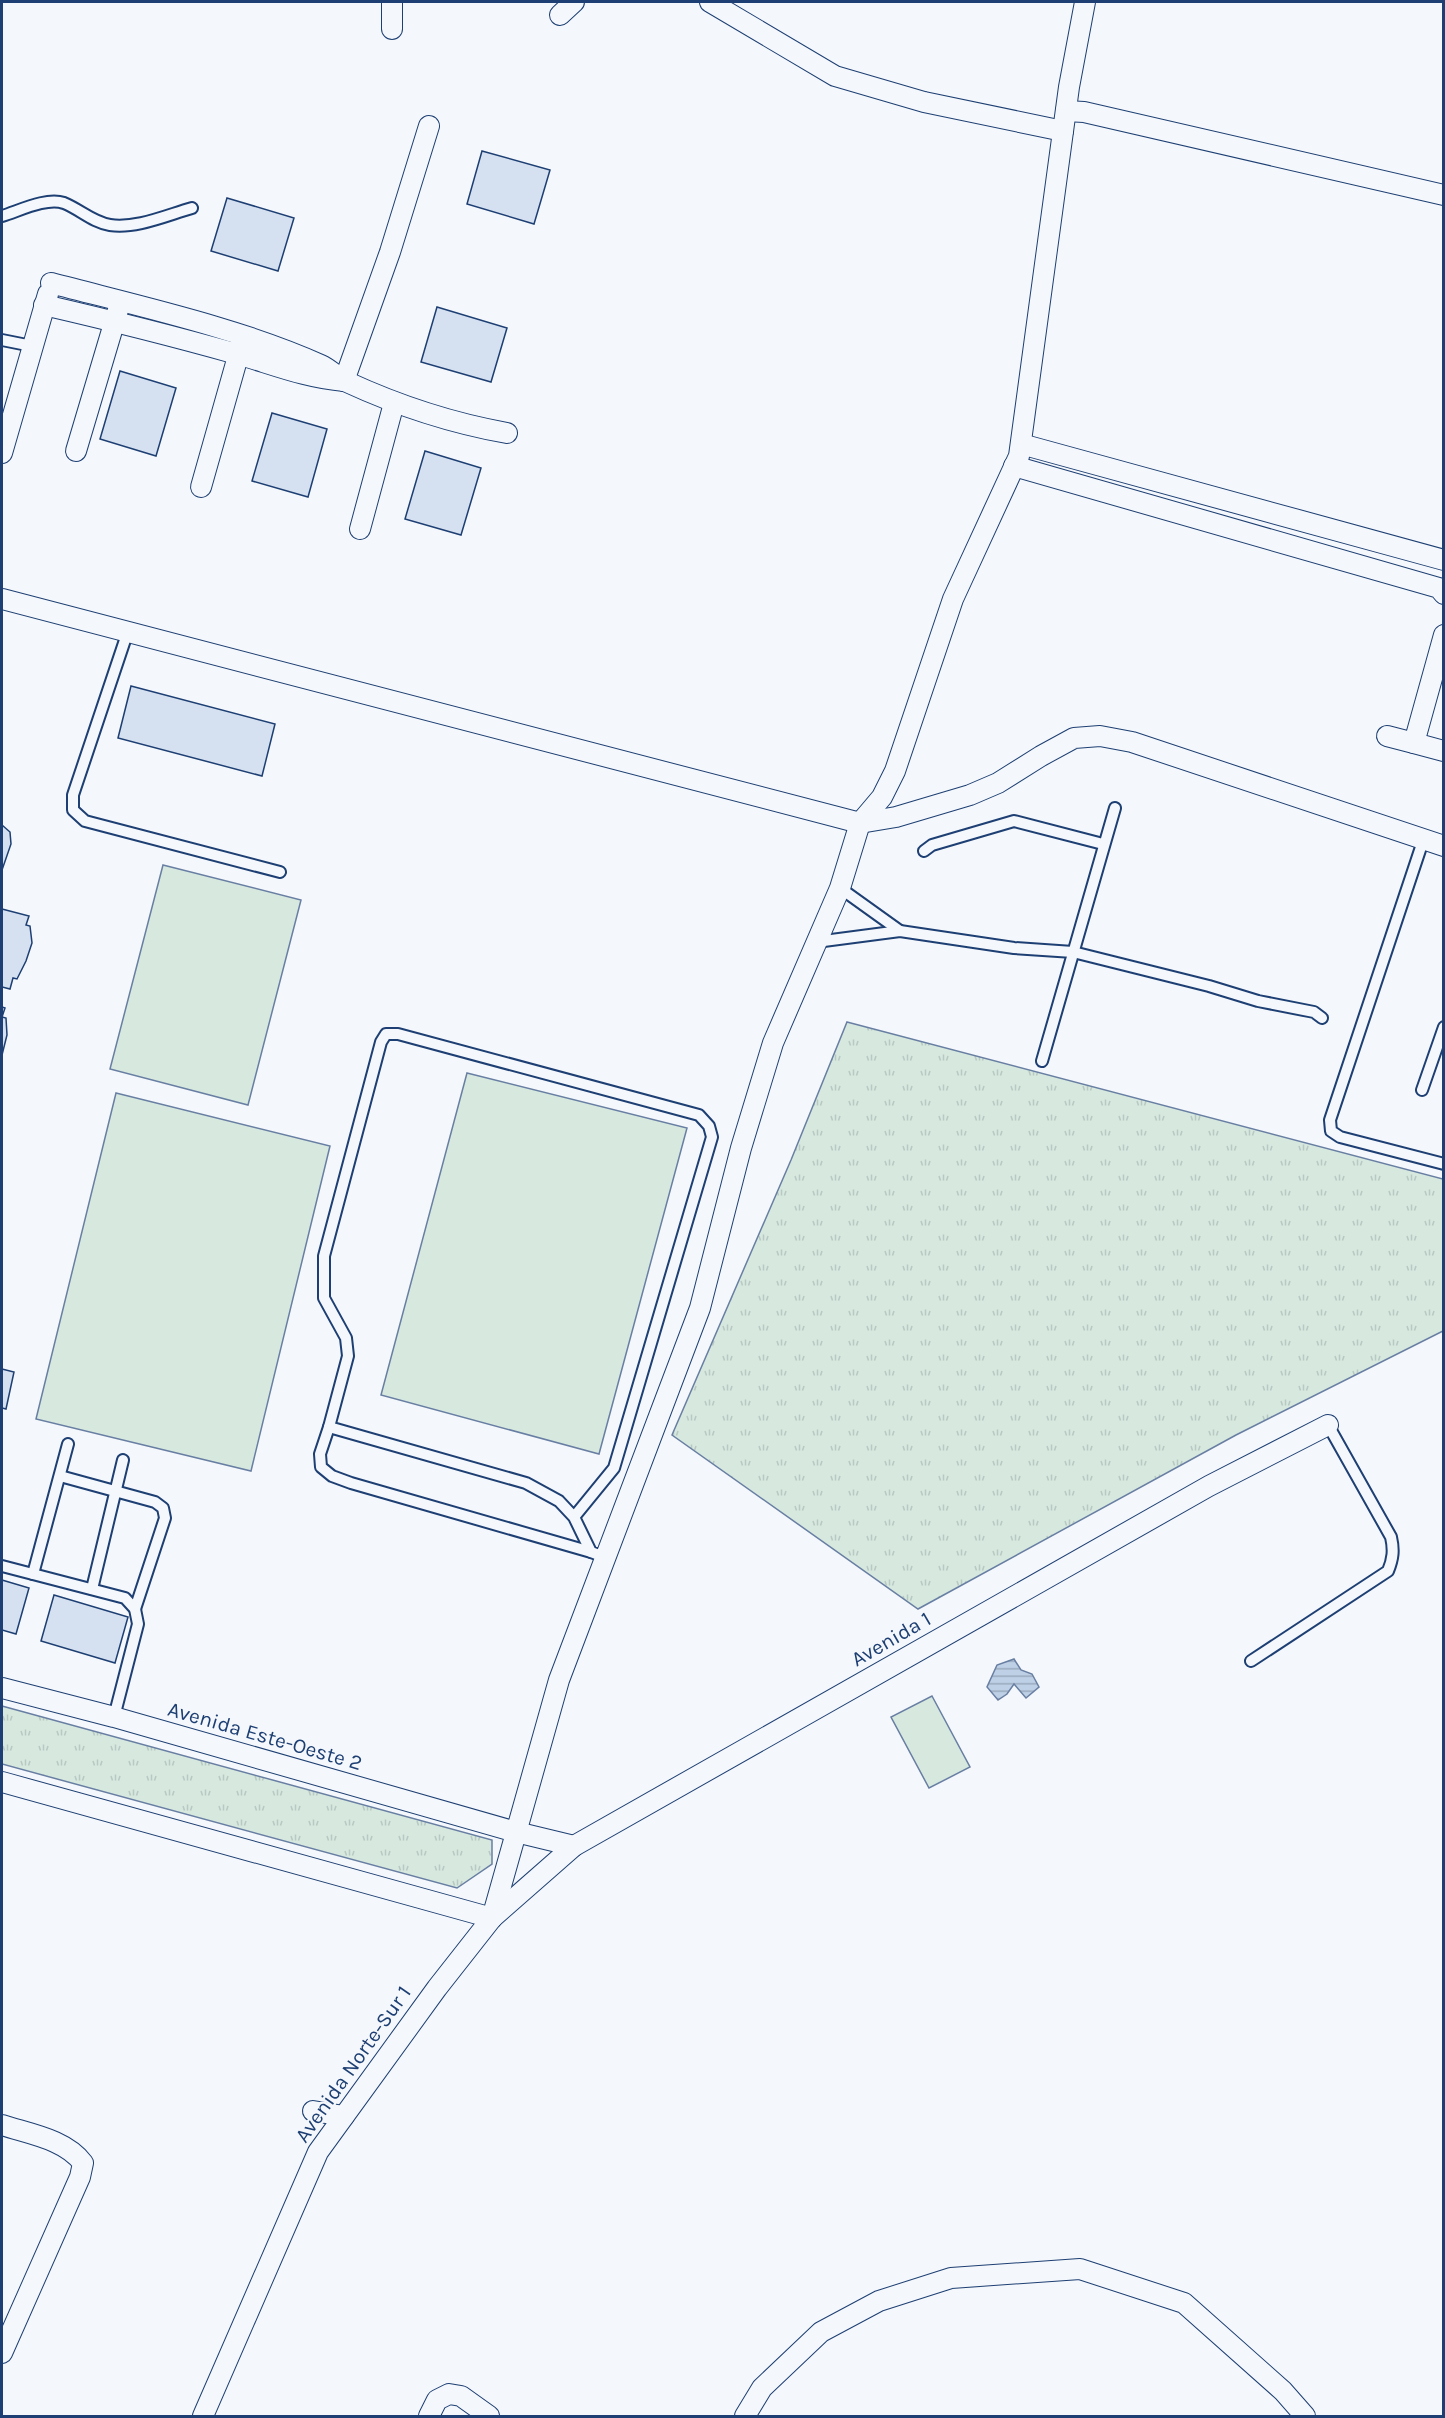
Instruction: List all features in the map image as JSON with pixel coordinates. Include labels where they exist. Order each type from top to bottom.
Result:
[{"type":"street","points":[[392,2],[392,29]]},
{"type":"street","points":[[711,2],[823,70],[844,80],[924,102],[1063,131]]},
{"type":"street","points":[[2,1782],[492,1918],[560,1680],[599,1555],[700,1308],[741,1148],[764,1070],[840,888],[860,823],[882,797],[895,771],[953,598],[1019,456],[1063,131],[1085,2]]},
{"type":"street","points":[[1066,111],[1084,112],[1443,195]]},
{"type":"street","points":[[344,381],[390,252],[429,126]]},
{"type":"street","points":[[2,453],[53,278],[240,345],[317,379],[344,381],[394,403],[459,424],[507,433]]},
{"type":"street","points":[[76,451],[121,301]]},
{"type":"street","points":[[44,305],[240,345]]},
{"type":"street","points":[[201,487],[240,345]]},
{"type":"street","points":[[360,529],[394,403]]},
{"type":"street","points":[[1021,444],[1443,560]]},
{"type":"street","points":[[1014,466],[1439,588],[1443,594]]},
{"type":"street","points":[[2,599],[128,634],[860,823],[896,817],[970,795],[998,783],[1074,738],[1100,736],[1132,742],[1443,846]]},
{"type":"street","points":[[1414,743],[1443,635]]},
{"type":"street","points":[[1387,736],[1443,751]]},
{"type":"street","name":"Avenida 1","points":[[492,1918],[574,1846],[1209,1486],[1328,1425]]},
{"type":"street","name":"Avenida Este-Oeste 2","points":[[2,1688],[516,1832],[574,1846]]},
{"type":"street","name":"Avenida Norte-Sur 1","points":[[203,2416],[318,2152],[437,1988],[492,1918]]},
{"type":"street","points":[[313,2111],[344,2116]]},
{"type":"street","points":[[2,2125],[64,2145],[76,2153],[83,2163],[81,2177],[2,2354]]},
{"type":"street","points":[[745,2416],[762,2388],[822,2332],[879,2301],[951,2278],[1080,2269],[1184,2303],[1283,2391],[1305,2416]]},
{"type":"street","points":[[429,2416],[437,2400],[449,2394],[461,2396],[489,2416]]},
{"type":"lane","points":[[2,216],[48,202],[64,203],[95,221],[112,226],[131,225],[192,208]]},
{"type":"lane","points":[[2,340],[33,346]]},
{"type":"lane","points":[[128,634],[73,795],[73,810],[85,821],[280,872]]},
{"type":"lane","points":[[1042,1061],[1115,808]]},
{"type":"lane","points":[[924,851],[932,845],[1014,821],[1103,844]]},
{"type":"lane","points":[[1423,841],[1330,1120],[1331,1131],[1340,1137],[1443,1164]]},
{"type":"lane","points":[[840,888],[900,931]]},
{"type":"lane","points":[[816,942],[900,931],[1014,948],[1073,952],[1209,986],[1258,1001],[1314,1012],[1322,1018]]},
{"type":"lane","points":[[1422,1090],[1443,1027]]},
{"type":"lane","points":[[574,1517],[614,1468],[712,1137],[709,1126],[699,1115],[398,1034],[386,1034],[381,1042],[324,1256],[324,1298],[346,1338],[348,1356],[320,1454],[321,1467],[332,1476],[351,1483],[599,1555]]},
{"type":"lane","points":[[1251,1661],[1388,1571],[1393,1561],[1394,1548],[1391,1537],[1328,1425]]},
{"type":"lane","points":[[329,1427],[526,1483],[559,1501],[574,1517],[599,1555]]},
{"type":"lane","points":[[33,1574],[68,1444]]},
{"type":"lane","points":[[92,1589],[123,1460]]},
{"type":"lane","points":[[60,1476],[155,1502],[163,1508],[165,1518],[135,1610]]},
{"type":"lane","points":[[2,1566],[125,1598],[135,1610],[138,1624],[114,1718]]},
{"type":"green space","points":[[163,865],[301,900],[248,1105],[110,1069]]},
{"type":"green space","points":[[847,1022],[1443,1179],[1443,1331],[1236,1435],[918,1609],[672,1435],[791,1160]]},
{"type":"green space","points":[[467,1073],[687,1128],[599,1454],[381,1395]]},
{"type":"green space","points":[[116,1093],[330,1146],[251,1471],[36,1419]]},
{"type":"green space","points":[[932,1696],[970,1767],[929,1788],[891,1717]]},
{"type":"green space","points":[[2,1706],[492,1840],[492,1864],[457,1888],[2,1764]]},
{"type":"water","points":[[1014,1659],[1021,1670],[1032,1674],[1039,1687],[1026,1698],[1014,1684],[1007,1694],[998,1700],[987,1687],[997,1665]]},
{"type":"building","points":[[482,151],[550,170],[534,224],[467,204]]},
{"type":"building","points":[[227,198],[294,218],[278,271],[211,251]]},
{"type":"building","points":[[437,307],[507,328],[491,382],[421,362]]},
{"type":"building","points":[[120,371],[176,388],[156,456],[100,439]]},
{"type":"building","points":[[272,413],[327,429],[308,497],[252,481]]},
{"type":"building","points":[[425,451],[481,468],[461,535],[405,519]]},
{"type":"building","points":[[131,686],[275,724],[262,776],[118,738]]},
{"type":"building","points":[[2,825],[10,832],[11,844],[2,870]]},
{"type":"building","points":[[2,909],[29,916],[26,925],[30,926],[32,943],[26,961],[17,979],[13,978],[10,989],[2,987]]},
{"type":"building","points":[[2,1017],[6,1018],[7,1035],[2,1055]]},
{"type":"building","points":[[2,1369],[14,1372],[6,1409],[2,1408]]},
{"type":"building","points":[[2,1580],[29,1588],[16,1634],[2,1630]]},
{"type":"building","points":[[54,1595],[128,1617],[115,1663],[41,1641]]}]
